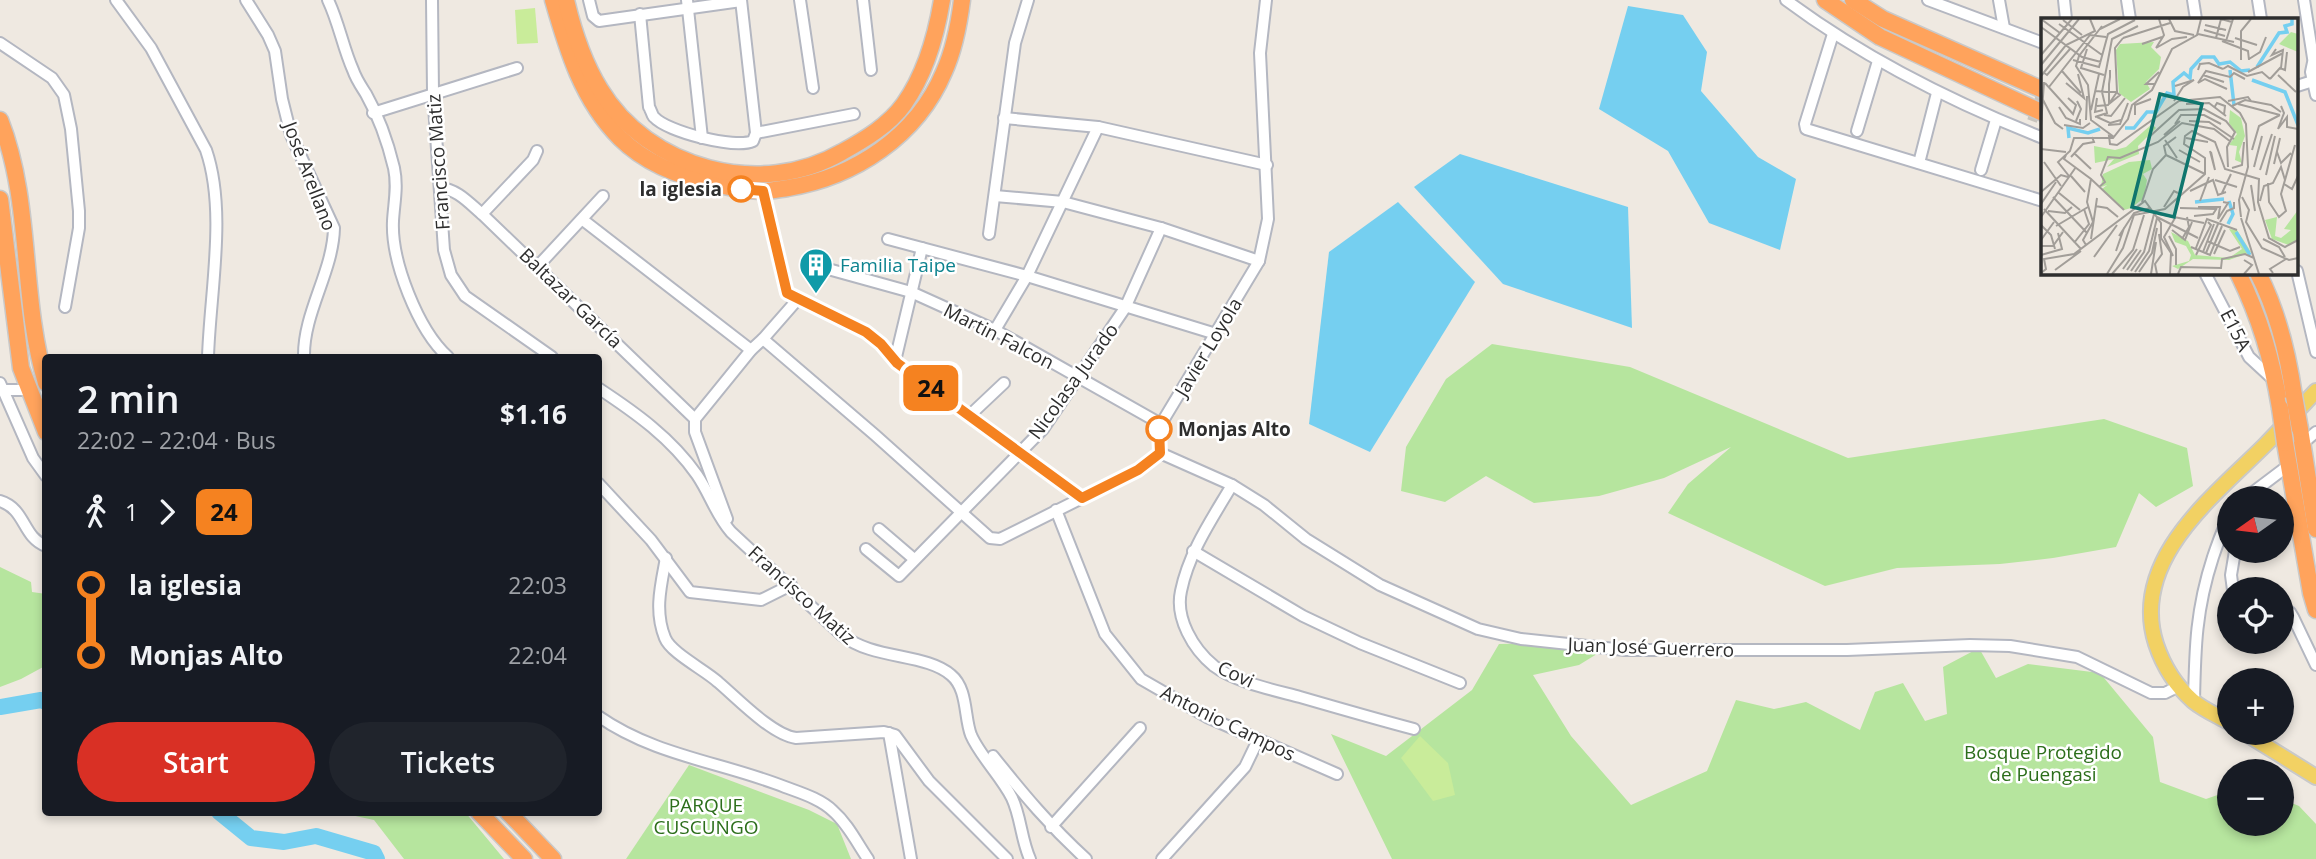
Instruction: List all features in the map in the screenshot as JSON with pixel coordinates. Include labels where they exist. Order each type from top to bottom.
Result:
[{"type":"highway","points":[[553,0],[581,82],[608,125],[621,140],[657,164],[693,180],[763,191],[811,183],[840,174],[878,153],[911,124],[944,73],[954,44],[962,0]]},
{"type":"highway","points":[[566,0],[580,45],[598,88],[635,130],[679,160],[709,169],[754,176],[787,173],[827,161],[889,120],[902,107],[924,69],[938,25],[942,0]]},
{"type":"highway","points":[[1825,0],[1880,37],[2034,122]]},
{"type":"highway","points":[[1853,0],[1883,19],[2041,89]]},
{"type":"highway","points":[[0,120],[14,163],[20,198],[33,328],[42,366]]},
{"type":"highway","points":[[0,199],[21,368],[42,423]]},
{"type":"highway","points":[[2239,275],[2263,330],[2275,381],[2316,610]]},
{"type":"highway","points":[[2259,275],[2280,326],[2316,529]]},
{"type":"highway","points":[[484,816],[524,859]]},
{"type":"highway","points":[[512,816],[553,859]]},
{"type":"main road","points":[[2217,715],[2194,702],[2179,686],[2163,661],[2152,629],[2152,597],[2156,578],[2184,528],[2203,505],[2316,391]]},
{"type":"main road","points":[[2264,745],[2316,777]]},
{"type":"street","points":[[116,0],[151,48],[206,149],[212,170],[216,219],[208,354]]},
{"type":"street","name":"José Arellano","points":[[246,0],[275,51],[282,99],[291,135],[334,228],[334,244],[305,337],[304,354]]},
{"type":"street","points":[[328,0],[352,68],[385,138],[396,182],[394,245],[400,268],[420,318],[445,354]]},
{"type":"street","name":"Francisco Matiz","points":[[432,0],[433,92],[447,263],[457,286],[476,305],[547,354]]},
{"type":"street","points":[[589,0],[593,16],[599,21],[688,4],[741,0],[754,137]]},
{"type":"street","points":[[800,0],[813,88]]},
{"type":"street","points":[[863,0],[871,70]]},
{"type":"street","points":[[989,234],[1015,43],[1027,0]]},
{"type":"street","name":"Javier Loyola","points":[[1160,453],[1158,436],[1161,424],[1259,261],[1268,219],[1260,53],[1266,0]]},
{"type":"street","points":[[1786,0],[1833,34],[1937,93],[1996,120],[2034,122]]},
{"type":"street","points":[[1928,0],[2041,42]]},
{"type":"street","points":[[1999,0],[2004,28]]},
{"type":"street","points":[[2064,0],[2066,18]]},
{"type":"street","points":[[2127,0],[2130,18]]},
{"type":"street","points":[[2193,0],[2196,18]]},
{"type":"street","points":[[2258,0],[2261,18]]},
{"type":"street","points":[[2304,0],[2316,95]]},
{"type":"street","points":[[688,4],[702,138]]},
{"type":"street","points":[[640,14],[649,107],[653,117],[664,124],[714,142],[745,144],[754,137],[854,114]]},
{"type":"street","points":[[1833,34],[1805,124],[1807,129],[2041,200]]},
{"type":"street","points":[[1857,131],[1880,37]]},
{"type":"street","points":[[2312,58],[2316,42]]},
{"type":"street","points":[[0,43],[52,78],[64,95],[71,129],[79,211],[79,228],[65,307]]},
{"type":"street","points":[[373,113],[433,92],[517,68]]},
{"type":"street","points":[[1919,163],[1937,93]]},
{"type":"street","points":[[1004,118],[1098,127],[1267,165]]},
{"type":"street","points":[[1981,170],[1996,120]]},
{"type":"street","points":[[995,330],[1027,276],[1098,127]]},
{"type":"street","points":[[482,214],[533,160],[537,151]]},
{"type":"street","name":"Baltazar García","points":[[440,188],[449,188],[482,214],[695,419]]},
{"type":"street","points":[[763,191],[787,293],[866,332],[881,344],[895,361],[1082,498]]},
{"type":"street","points":[[538,266],[603,196]]},
{"type":"street","points":[[995,196],[1063,202],[1161,228],[1259,261]]},
{"type":"street","points":[[583,220],[751,350]]},
{"type":"street","name":"Nicolasa Jurado","points":[[866,549],[899,576],[1043,429],[1125,308],[1161,228]]},
{"type":"street","points":[[888,239],[1027,276],[1216,334]]},
{"type":"street","points":[[895,361],[922,248]]},
{"type":"street","name":"Martin Falcon","points":[[828,269],[911,292],[995,330],[1161,424]]},
{"type":"street","points":[[2298,274],[2312,315],[2316,352]]},
{"type":"street","name":"E15A","points":[[2206,275],[2249,357],[2275,381]]},
{"type":"street","points":[[731,531],[695,432],[695,419],[797,299]]},
{"type":"street","points":[[763,339],[986,536],[994,539],[1006,536],[1138,470],[1160,453]]},
{"type":"street","points":[[969,416],[1004,383]]},
{"type":"street","points":[[1,387],[28,390]]},
{"type":"street","points":[[1,387],[33,458],[42,470]]},
{"type":"street","name":"Francisco Matiz","points":[[602,391],[665,436],[699,479],[721,520],[818,614],[850,641],[869,650],[925,663],[952,675],[964,700],[970,733],[1012,799],[1030,859]]},
{"type":"street","points":[[2301,436],[2316,432]]},
{"type":"street","name":"Juan José Guerrero","points":[[1160,453],[1232,485],[1264,505],[1306,539],[1380,585],[1478,629],[1521,639],[1625,650],[1834,650],[2010,646],[2077,657],[2151,693],[2165,693],[2179,686]]},
{"type":"street","points":[[2263,486],[2289,465]]},
{"type":"street","name":"Covi","points":[[1232,485],[1193,551],[1180,592],[1180,605],[1188,634],[1213,665],[1268,689],[1413,729]]},
{"type":"street","points":[[602,488],[666,558],[690,592],[761,600],[791,585]]},
{"type":"street","points":[[0,500],[15,508],[33,538],[42,544]]},
{"type":"street","name":"Antonio Campos","points":[[1056,510],[1105,634],[1141,679],[1207,717],[1338,774]]},
{"type":"street","points":[[879,529],[914,559]]},
{"type":"street","points":[[2194,702],[2195,642],[2199,606],[2217,545]]},
{"type":"street","points":[[1193,551],[1303,616],[1360,643],[1460,683]]},
{"type":"street","points":[[666,558],[658,600],[668,644],[718,681],[741,704],[791,737],[889,733],[895,735],[929,780],[1007,859]]},
{"type":"street","points":[[2294,625],[2316,665]]},
{"type":"street","points":[[602,719],[631,737],[669,752],[759,777],[794,790],[832,809],[843,820],[867,859]]},
{"type":"street","points":[[1052,827],[1140,728]]},
{"type":"street","points":[[889,733],[911,859]]},
{"type":"street","points":[[1162,859],[1245,767],[1258,740]]},
{"type":"street","points":[[984,754],[994,757],[1020,792],[1086,859]]},
{"type":"green space","points":[[535,8],[538,43],[517,44],[515,10]]},
{"type":"green space","points":[[1492,344],[1630,367],[1848,458],[2104,419],[2187,448],[2193,486],[2156,507],[2139,493],[2116,547],[2000,564],[1897,568],[1825,586],[1668,513],[1688,484],[1731,447],[1664,478],[1599,496],[1534,503],[1486,476],[1445,502],[1401,491],[1406,447],[1446,379]]},
{"type":"green space","points":[[0,567],[31,582],[32,592],[42,593],[42,668],[0,687]]},
{"type":"green space","name":"Bosque Protegido de Puengasi","points":[[1543,643],[1605,649],[1579,665],[1533,675],[1571,736],[1631,805],[1707,771],[1736,700],[1774,709],[1806,702],[1860,730],[1875,692],[1903,683],[1925,721],[1947,714],[1943,667],[1979,648],[1996,678],[2028,664],[2100,673],[2153,737],[2160,782],[2206,799],[2217,795],[2217,836],[2294,836],[2294,804],[2316,824],[2316,859],[1392,859],[1331,734],[1386,756],[1472,690],[1499,644]]},
{"type":"green space","points":[[1420,736],[1448,763],[1455,795],[1433,801],[1401,758]]},
{"type":"green space","name":"PARQUE CUSCUNGO","points":[[689,765],[809,810],[837,824],[851,859],[626,859]]},
{"type":"green space","points":[[356,816],[468,816],[504,859],[404,859],[374,820]]},
{"type":"water","points":[[1628,6],[1683,15],[1707,52],[1701,91],[1758,157],[1796,179],[1780,250],[1709,223],[1668,151],[1599,109]]},
{"type":"water","points":[[1460,154],[1628,207],[1632,328],[1503,284],[1414,187]]},
{"type":"water","points":[[1398,202],[1475,282],[1370,452],[1309,424],[1329,252]]},
{"type":"waterway","points":[[0,707],[42,700]]},
{"type":"waterway","points":[[224,816],[251,838],[284,842],[316,836],[374,853],[377,859]]},
{"type":"tunnel","points":[[2032,121],[2041,96]]},
{"type":"bus line","name":"24","points":[[741,189],[763,191],[787,293],[866,332],[881,344],[897,363],[1082,498],[1151,462],[1160,453],[1159,429]]},
{"type":"place","name":"la iglesia","points":[[741,189]]},
{"type":"place","name":"Familia Taipe","points":[[816,295]]},
{"type":"place","name":"Monjas Alto","points":[[1159,429]]}]
